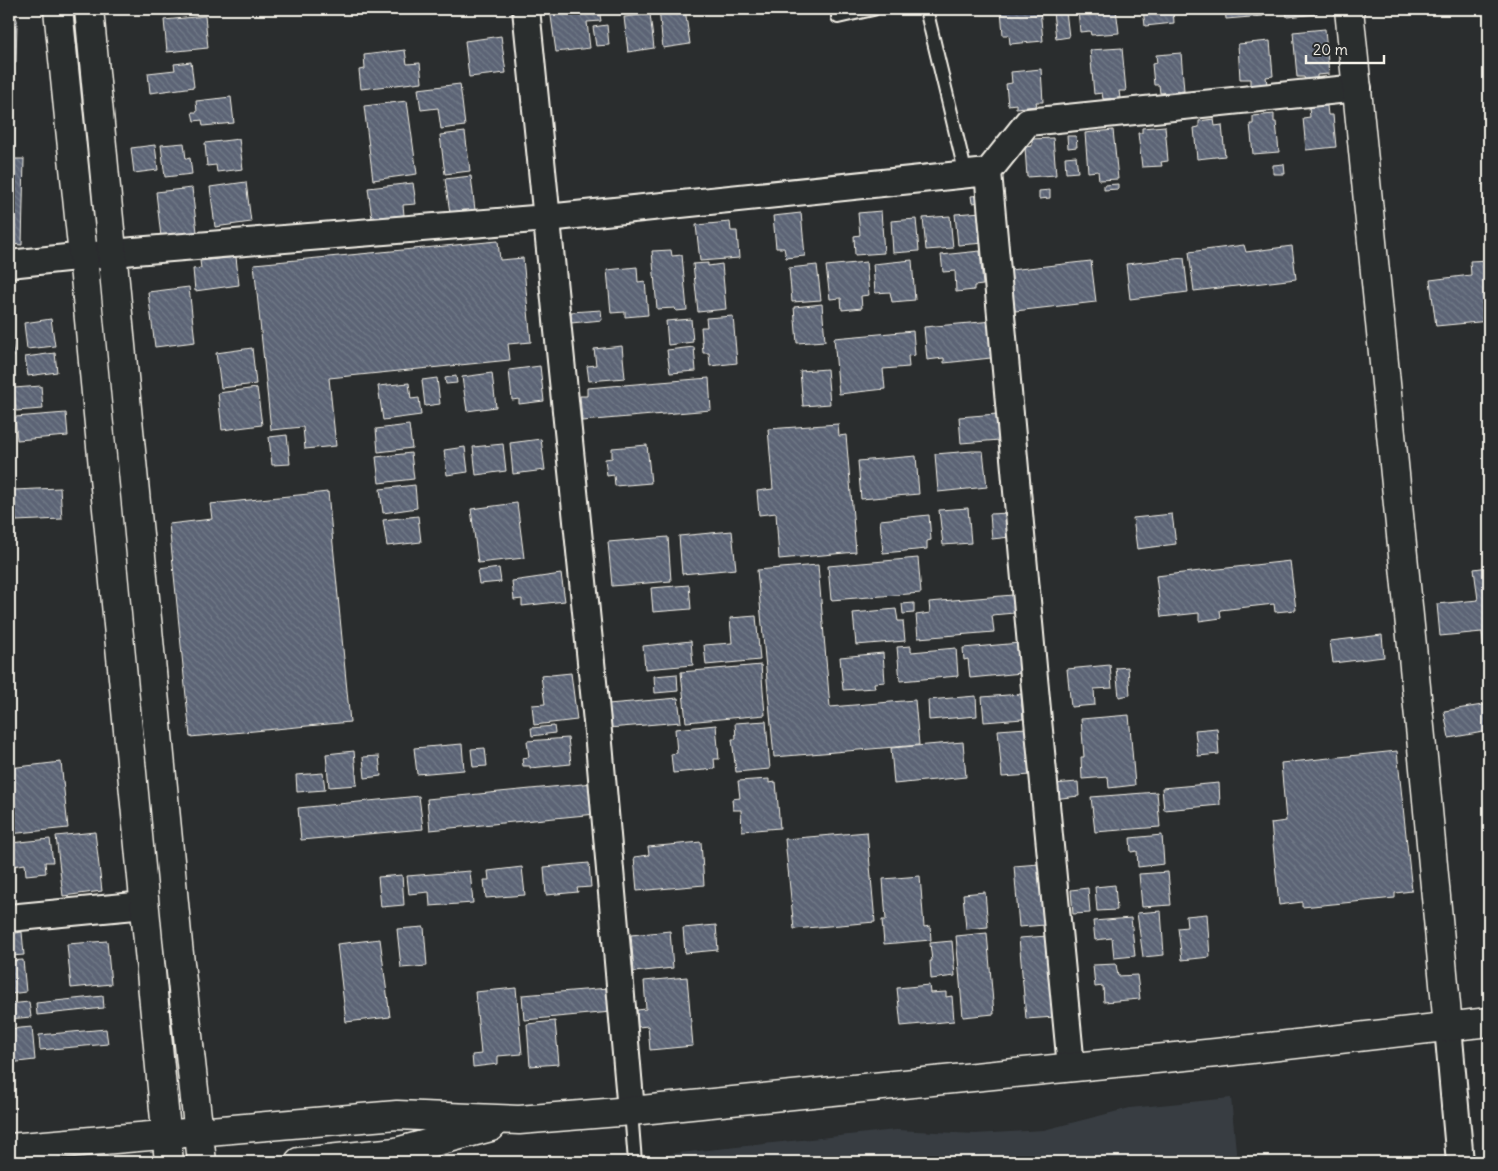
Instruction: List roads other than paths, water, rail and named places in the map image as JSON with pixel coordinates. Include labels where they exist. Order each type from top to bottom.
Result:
[{"type":"street","points":[[47,9],[63,54]]},
{"type":"street","points":[[58,9],[169,1162]]},
{"type":"street","points":[[89,9],[178,935],[202,1162]]},
{"type":"street","points":[[92,46],[99,9]]},
{"type":"street","points":[[526,9],[597,722],[631,1111]]},
{"type":"street","points":[[1350,9],[1460,1162]]},
{"type":"street","points":[[9,264],[113,253],[547,218],[977,173],[1028,122],[1358,88]]},
{"type":"street","points":[[977,173],[1034,678],[1071,1067]]},
{"type":"street","points":[[9,918],[145,905]]},
{"type":"street","points":[[9,1148],[397,1115],[519,1120],[631,1111],[1071,1067],[1489,1022]]},
{"type":"street","points":[[299,1162],[396,1152],[519,1120]]},
{"type":"lane","points":[[838,17],[873,9]]},
{"type":"lane","points":[[926,9],[977,173]]},
{"type":"lane","points":[[631,1111],[635,1162]]}]
